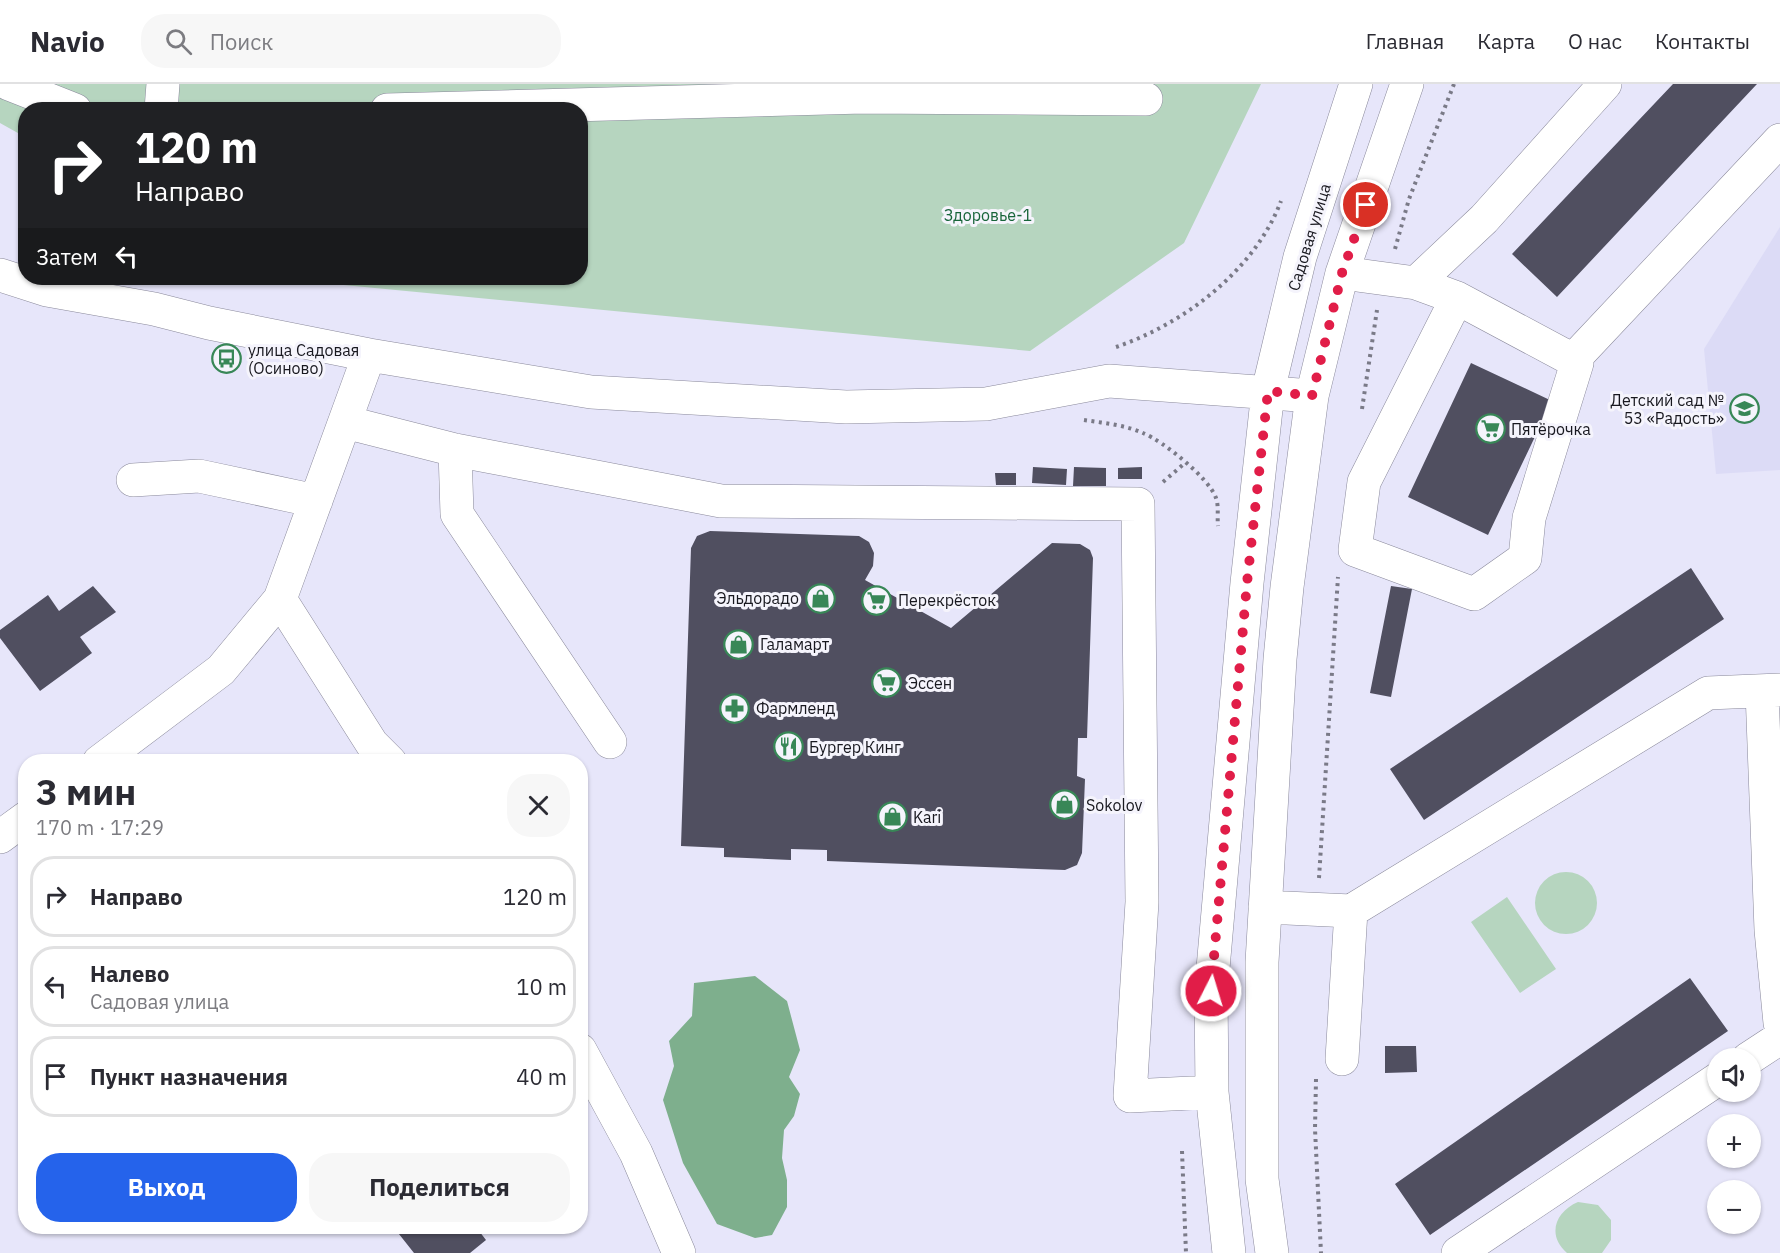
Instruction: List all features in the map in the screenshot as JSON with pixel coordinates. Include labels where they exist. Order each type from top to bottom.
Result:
[{"type":"street","points":[[9,84],[55,102]]},
{"type":"street","points":[[162,102],[163,84]]},
{"type":"street","name":"Садовая улица","points":[[1229,1253],[1212,1092],[1211,991],[1247,583],[1268,391],[1300,257],[1356,84]]},
{"type":"street","points":[[1272,1253],[1262,1168],[1262,962],[1280,659],[1312,396],[1342,273],[1407,84]]},
{"type":"street","points":[[1416,283],[1484,219],[1605,84]]},
{"type":"street","points":[[530,102],[708,92],[873,90],[1146,99]]},
{"type":"street","points":[[1573,360],[1780,140]]},
{"type":"street","points":[[1342,273],[1416,283],[1457,298],[1577,363],[1529,518],[1525,558],[1474,594],[1354,550],[1364,482],[1457,298]]},
{"type":"street","points":[[0,275],[18,278]]},
{"type":"street","points":[[54,285],[369,355],[591,392],[846,407],[986,404],[1109,381],[1312,396]]},
{"type":"street","points":[[110,754],[221,670],[280,599],[369,355]]},
{"type":"street","points":[[345,422],[455,450],[721,501],[1138,504],[1142,902],[1130,1096],[1212,1092]]},
{"type":"street","points":[[455,450],[458,514],[610,742]]},
{"type":"street","points":[[133,480],[199,476],[316,501]]},
{"type":"street","points":[[280,599],[372,744],[382,754]]},
{"type":"street","points":[[1265,907],[1351,911],[1708,693],[1771,691],[1775,930],[1780,1023]]},
{"type":"street","points":[[0,837],[18,824]]},
{"type":"street","points":[[1329,1065],[1351,911]]},
{"type":"street","points":[[1761,1050],[1780,1038]]},
{"type":"street","points":[[588,1065],[636,1153],[679,1253]]},
{"type":"street","points":[[1458,1253],[1707,1087]]},
{"type":"path","points":[[1394,253],[1409,199],[1454,84]]},
{"type":"path","points":[[1105,351],[1139,340],[1177,319],[1217,288],[1264,235],[1282,196]]},
{"type":"path","points":[[1072,419],[1113,424],[1144,433],[1178,458],[1204,479],[1216,497],[1218,529]]},
{"type":"path","points":[[1319,882],[1336,594]]},
{"type":"path","points":[[1322,1253],[1315,1130],[1329,1065]]},
{"type":"path","points":[[1182,1141],[1186,1253]]},
{"type":"shaded area","name":"Детский сад № 53 «Радость»","points":[[1780,227],[1780,470],[1716,474],[1704,349]]},
{"type":"shaded area","points":[[755,976],[787,1001],[800,1050],[789,1077],[800,1094],[794,1116],[784,1130],[782,1158],[787,1180],[787,1207],[772,1235],[755,1238],[717,1224],[683,1163],[663,1100],[674,1066],[669,1041],[692,1016],[694,983]]},
{"type":"green space","name":"Здоровье-1","points":[[0,84],[1261,84],[1184,243],[1030,351],[344,285],[588,285],[588,102],[18,102],[18,133],[0,123]]},
{"type":"green space","points":[[1560,872],[1572,872],[1588,881],[1595,891],[1597,903],[1595,915],[1588,925],[1572,934],[1560,934],[1549,929],[1540,920],[1535,909],[1535,897],[1540,886],[1549,877]]},
{"type":"green space","points":[[1507,897],[1556,969],[1520,993],[1471,922]]},
{"type":"green space","points":[[1578,1202],[1598,1205],[1611,1220],[1611,1240],[1602,1253],[1567,1253],[1557,1239],[1555,1231],[1559,1217],[1570,1206]]},
{"type":"building","points":[[1673,84],[1757,84],[1557,297],[1512,254]]},
{"type":"building","points":[[1471,363],[1552,401],[1488,535],[1408,497]]},
{"type":"building","points":[[1033,467],[1067,469],[1066,485],[1032,483]]},
{"type":"building","points":[[1074,467],[1106,468],[1106,486],[1073,486]]},
{"type":"building","points":[[1142,467],[1142,479],[1118,479],[1118,468]]},
{"type":"building","points":[[995,473],[1016,473],[1016,485],[996,485]]},
{"type":"building","name":"Эссен","points":[[710,531],[859,536],[869,542],[874,553],[873,566],[865,580],[951,628],[1052,543],[1080,544],[1090,550],[1093,558],[1087,738],[1078,738],[1077,776],[1085,779],[1082,853],[1077,865],[1065,870],[827,861],[827,850],[791,849],[791,860],[724,857],[724,848],[681,846],[691,548],[697,536]]},
{"type":"building","points":[[1691,568],[1724,619],[1424,820],[1390,769]]},
{"type":"building","points":[[93,586],[116,612],[80,637],[92,653],[40,691],[0,638],[0,630],[48,595],[59,611]]},
{"type":"building","points":[[1391,586],[1412,589],[1391,697],[1370,693]]},
{"type":"building","points":[[1690,978],[1728,1031],[1430,1235],[1395,1184]]},
{"type":"building","points":[[1385,1046],[1416,1046],[1417,1072],[1385,1073]]},
{"type":"building","points":[[399,1234],[481,1234],[486,1240],[470,1253],[414,1253]]},
{"type":"place","name":"улица Садовая (Осиново)","points":[[227,359]]},
{"type":"place","name":"Детский сад № 53 «Радость»","points":[[1745,409]]},
{"type":"place","name":"Пятёрочка","points":[[1490,429]]},
{"type":"place","name":"Эльдорадо","points":[[820,598]]},
{"type":"place","name":"Перекрёсток","points":[[877,600]]},
{"type":"place","name":"Галамарт","points":[[739,644]]},
{"type":"place","name":"Эссен","points":[[887,683]]},
{"type":"place","name":"Фармленд","points":[[735,708]]},
{"type":"place","name":"Бургер Кинг","points":[[788,747]]},
{"type":"place","name":"Sokolov","points":[[1065,805]]},
{"type":"place","name":"Kari","points":[[892,817]]},
{"type":"route","points":[[1211,991],[1247,583],[1268,391],[1312,396],[1342,273],[1366,205]]}]
